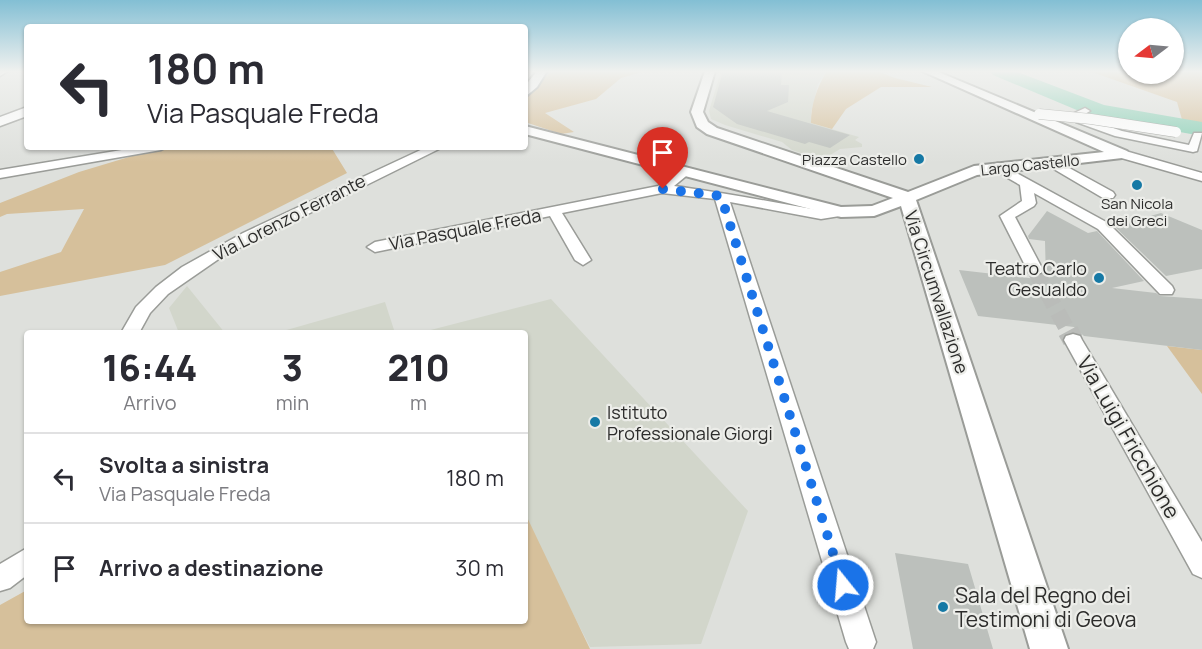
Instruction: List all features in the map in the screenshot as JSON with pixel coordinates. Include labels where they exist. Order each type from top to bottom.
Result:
[{"type":"main road","points":[[0,122],[24,112]]},
{"type":"main road","points":[[0,129],[24,119]]},
{"type":"street","name":"Via Circumvallazione","points":[[700,101],[697,112],[702,124],[712,131],[907,197],[1049,649]]},
{"type":"street","points":[[1003,101],[1122,154],[1202,177]]},
{"type":"street","points":[[1032,113],[1091,119],[1200,135],[1198,150],[1111,132],[1080,120],[1077,114],[1085,111]]},
{"type":"street","name":"Largo Castello","points":[[528,131],[841,212],[874,211],[963,175],[998,167],[1122,154]]},
{"type":"street","points":[[0,174],[143,150]]},
{"type":"street","name":"Via Lorenzo Ferrante","points":[[132,330],[141,311],[171,283],[230,244],[333,196],[376,173],[430,150]]},
{"type":"street","points":[[1051,162],[1108,195]]},
{"type":"street","points":[[998,167],[1104,226],[1166,290]]},
{"type":"street","name":"Via Pasquale Freda","points":[[663,189],[685,172]]},
{"type":"street","points":[[1026,182],[1029,203],[1007,216],[1035,270]]},
{"type":"street","name":"Via Pasquale Freda","points":[[375,247],[663,189],[721,196],[821,215],[841,212]]},
{"type":"street","points":[[721,196],[861,642]]},
{"type":"street","name":"Via Pasquale Freda","points":[[555,211],[583,260]]},
{"type":"street","name":"Via Luigi Fricchione","points":[[1074,340],[1202,566]]},
{"type":"street","points":[[0,579],[24,562]]},
{"type":"shaded area","points":[[528,101],[588,101],[545,113],[574,132],[561,134],[528,123]]},
{"type":"shaded area","points":[[712,101],[814,101],[811,123],[859,137],[855,140],[862,144],[862,147],[840,149],[822,160],[792,150],[782,142],[711,119],[709,111]]},
{"type":"shaded area","points":[[814,101],[858,101],[846,109],[832,129],[811,123]]},
{"type":"shaded area","points":[[1175,101],[1202,101],[1202,126],[1183,123]]},
{"type":"shaded area","points":[[152,150],[333,150],[347,173],[165,265],[0,296],[0,272],[61,252],[84,209],[7,214],[0,217],[0,203],[79,172]]},
{"type":"shaded area","points":[[187,286],[223,330],[178,330],[169,308]]},
{"type":"shaded area","name":"Istituto Professionale Giorgi","points":[[551,299],[748,511],[701,644],[590,647],[528,526],[528,330],[431,330]]},
{"type":"shaded area","points":[[385,302],[394,330],[287,330]]},
{"type":"shaded area","points":[[1167,346],[1202,350],[1202,394]]},
{"type":"shaded area","points":[[528,519],[590,649],[0,649],[0,605],[24,592],[24,624],[528,624]]},
{"type":"building","points":[[715,101],[788,101],[767,111],[850,135],[830,148],[809,142],[805,144],[737,124],[713,107]]},
{"type":"building","name":"Teatro Carlo Gesualdo","points":[[1047,211],[1088,233],[1097,231],[1144,281],[1112,288],[1156,293],[1160,296],[1202,299],[1202,350],[1084,336],[1074,327],[978,316],[959,270],[1046,280],[1045,241],[1029,239],[1028,236]]},
{"type":"building","points":[[1161,213],[1202,230],[1202,269],[1166,276],[1114,226]]},
{"type":"building","name":"Sala del Regno dei Testimoni di Geova","points":[[895,553],[968,564],[993,649],[913,649]]},
{"type":"waterway","points":[[1075,101],[1099,111],[1202,129]]},
{"type":"tunnel","points":[[1035,270],[1069,333]]},
{"type":"tunnel","points":[[1068,331],[1073,340]]},
{"type":"place","name":"Piazza Castello","points":[[919,159]]},
{"type":"place","name":"San Nicola dei Greci","points":[[1137,185]]},
{"type":"place","name":"Teatro Carlo Gesualdo","points":[[1099,278]]},
{"type":"place","name":"Istituto Professionale Giorgi","points":[[595,422]]},
{"type":"place","name":"Sala del Regno dei Testimoni di Geova","points":[[943,607]]},
{"type":"route","points":[[663,189],[721,196],[843,585]]}]
